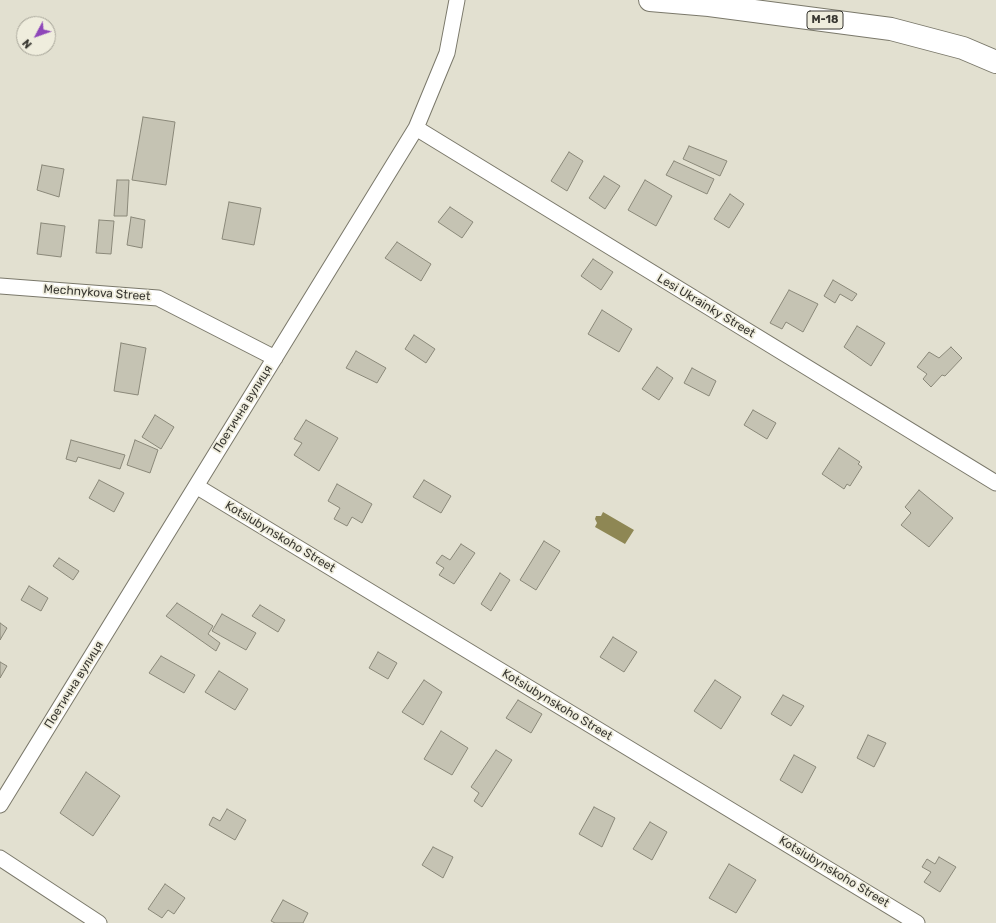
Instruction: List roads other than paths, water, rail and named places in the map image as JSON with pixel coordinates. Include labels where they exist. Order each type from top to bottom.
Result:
[{"type":"highway","name":"М-18","points":[[650,0],[709,5],[891,29],[964,48],[996,62]]},
{"type":"street","name":"Поетична вулиця","points":[[0,805],[416,128],[447,53],[457,0]]},
{"type":"street","name":"Lesi Ukrainky Street","points":[[416,128],[996,483]]},
{"type":"street","name":"Mechnykova Street","points":[[0,286],[158,298],[275,358]]},
{"type":"street","name":"Kotsiubynskoho Street","points":[[196,486],[917,923]]},
{"type":"street","points":[[0,858],[99,923]]}]
